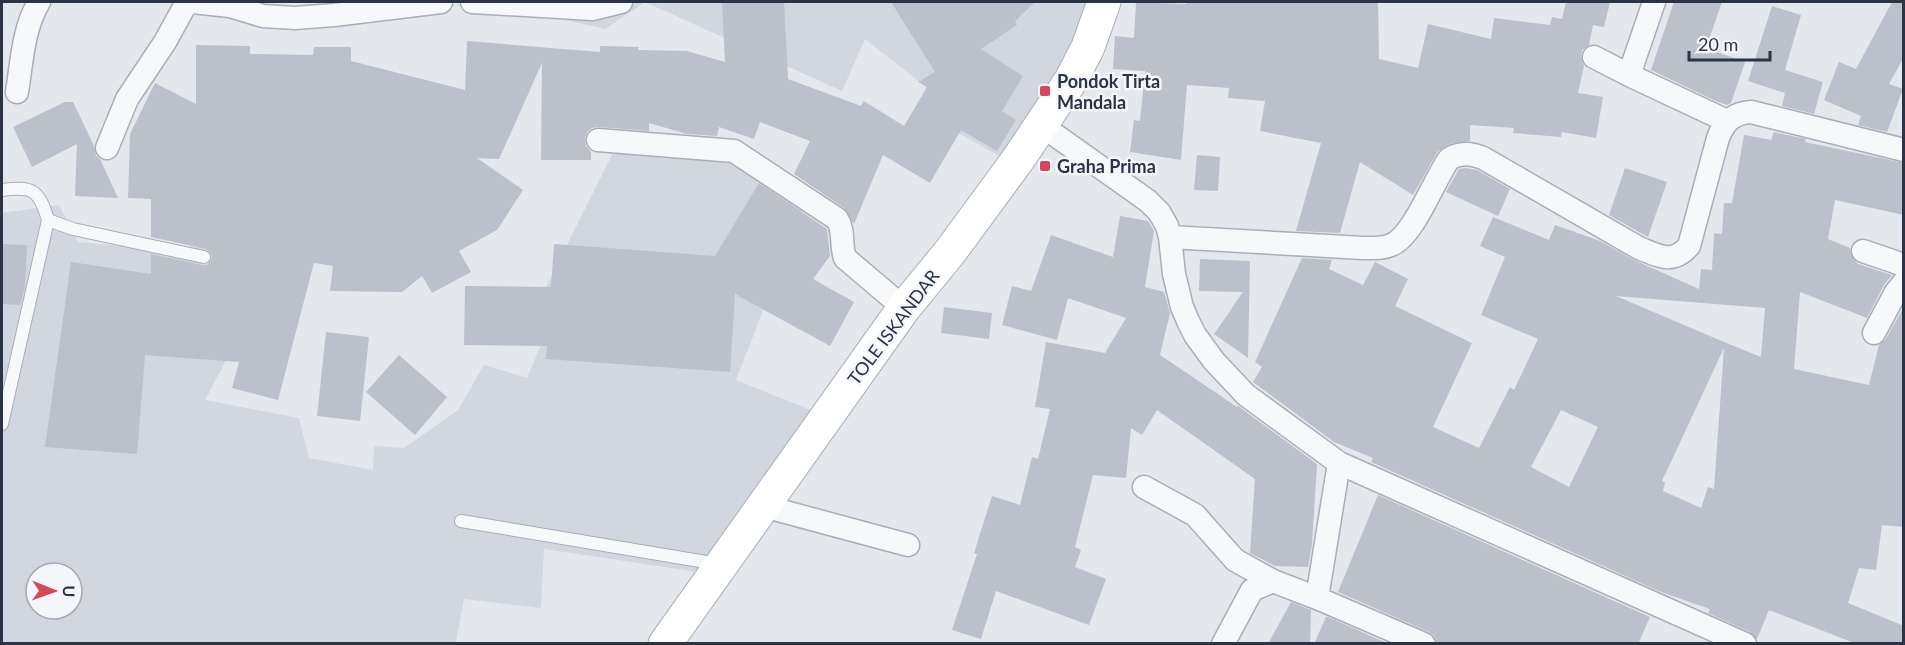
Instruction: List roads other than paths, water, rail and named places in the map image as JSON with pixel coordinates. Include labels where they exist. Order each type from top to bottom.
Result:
[{"type":"main road","name":"TOLE ISKANDAR","points":[[665,644],[904,308],[998,187],[1041,125],[1071,80],[1104,2]]},
{"type":"street","points":[[17,92],[26,32],[39,2]]},
{"type":"street","points":[[107,148],[127,99],[165,42],[187,2]]},
{"type":"street","points":[[192,2],[230,6],[263,16],[295,18],[441,2]]},
{"type":"street","points":[[472,2],[592,9],[621,2]]},
{"type":"street","points":[[1629,75],[1654,2]]},
{"type":"street","points":[[1594,57],[1727,122]]},
{"type":"street","points":[[1170,237],[1363,248],[1391,246],[1404,236],[1449,159],[1468,153],[1483,158],[1639,248],[1660,257],[1673,257],[1680,255],[1691,239],[1718,138],[1727,122],[1735,115],[1751,112],[1904,150]]},
{"type":"street","points":[[1041,125],[1148,201],[1164,219],[1170,237],[1174,274],[1182,307],[1196,336],[1214,361],[1246,395],[1339,463],[1745,644]]},
{"type":"street","points":[[598,140],[738,153],[837,219],[842,227],[842,246],[845,258],[904,308]]},
{"type":"street","points":[[1863,251],[1904,265]]},
{"type":"street","points":[[1874,333],[1901,290]]},
{"type":"street","points":[[1317,598],[1339,463]]},
{"type":"street","points":[[1144,487],[1195,515],[1235,560],[1273,581],[1424,644]]},
{"type":"street","points":[[763,506],[908,545]]},
{"type":"street","points":[[1223,644],[1252,590],[1273,581]]},
{"type":"lane","points":[[2,190],[34,190],[39,195],[48,220],[2,424]]},
{"type":"lane","points":[[48,220],[72,228],[204,257]]},
{"type":"lane","points":[[461,521],[722,565]]},
{"type":"place","name":"Pondok Tirta Mandala","points":[[1045,91]]},
{"type":"place","name":"Graha Prima","points":[[1045,166]]}]
